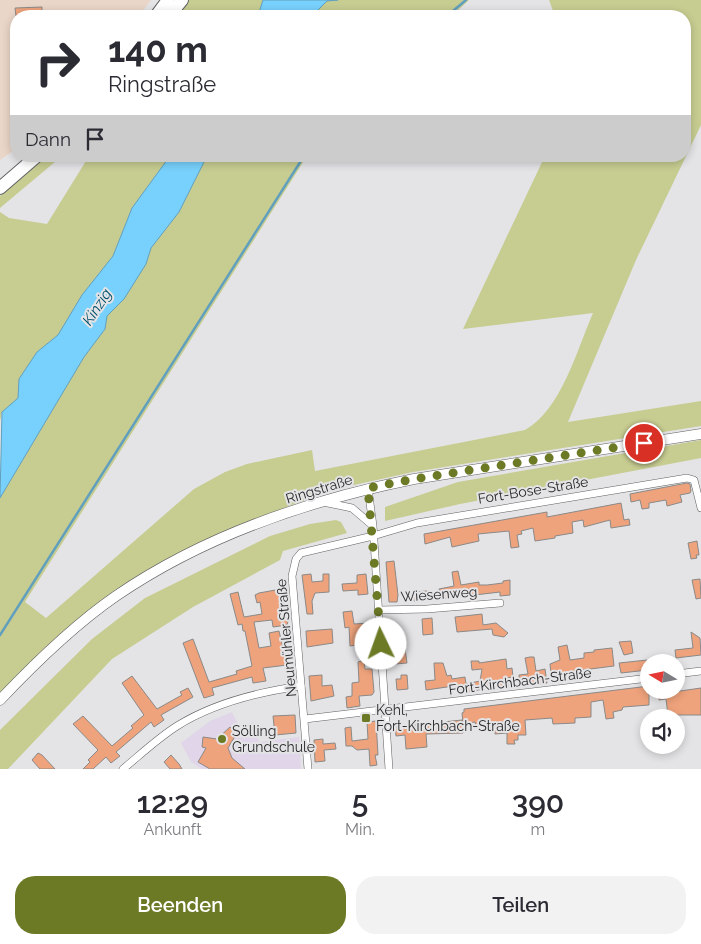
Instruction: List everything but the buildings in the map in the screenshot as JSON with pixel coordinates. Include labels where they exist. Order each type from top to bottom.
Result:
[{"type":"highway","points":[[174,10],[182,0]]},
{"type":"highway","points":[[0,178],[18,162]]},
{"type":"highway","points":[[0,188],[30,162]]},
{"type":"main road","name":"Ringstraße","points":[[0,700],[67,636],[116,596],[217,540],[315,503],[368,488],[414,479],[701,434]]},
{"type":"street","name":"Fort-Bose-Straße","points":[[374,536],[417,523],[687,478],[694,480],[696,484],[701,508]]},
{"type":"street","points":[[368,488],[374,536],[389,769]]},
{"type":"street","points":[[315,503],[336,503],[352,508],[373,526]]},
{"type":"street","name":"Neumühler Straße","points":[[308,769],[292,576],[296,559],[301,553],[374,536]]},
{"type":"street","name":"Wiesenweg","points":[[379,610],[427,609],[500,603]]},
{"type":"street","points":[[685,673],[701,671]]},
{"type":"street","name":"Fort-Kirchbach-Straße","points":[[305,719],[385,711],[640,679]]},
{"type":"street","points":[[123,769],[175,726],[192,717],[243,698],[301,686]]},
{"type":"shaded area","points":[[0,0],[151,0],[144,10],[10,10],[10,153],[0,160]]},
{"type":"shaded area","name":"Sölling Grundschule","points":[[232,712],[239,726],[254,722],[259,742],[299,737],[301,769],[202,769],[191,762],[181,743],[210,721]]},
{"type":"green space","points":[[189,0],[263,0],[260,10],[181,10]]},
{"type":"green space","points":[[469,0],[458,10],[318,10],[327,1]]},
{"type":"green space","points":[[549,0],[701,0],[701,125],[691,146],[691,10],[553,10]]},
{"type":"green space","points":[[40,162],[55,162],[0,208],[0,196]]},
{"type":"green space","points":[[85,162],[166,162],[132,208],[113,256],[82,295],[58,335],[37,352],[19,379],[18,398],[2,412],[0,421],[0,212],[9,218],[47,224]]},
{"type":"green space","points":[[204,162],[303,162],[25,602],[46,618],[194,489],[225,472],[247,464],[312,450],[315,471],[525,430],[538,421],[558,394],[574,361],[593,313],[463,329],[542,162],[683,162],[636,260],[568,422],[701,401],[701,426],[413,472],[336,489],[289,506],[236,527],[132,583],[0,695],[0,498],[84,357],[105,329],[107,316],[124,299],[146,264],[151,248],[179,212]]},
{"type":"green space","points":[[701,440],[701,458],[460,504],[385,521],[385,507],[458,482]]},
{"type":"green space","points":[[336,520],[341,522],[347,533],[283,551],[280,560],[193,607],[112,659],[8,769],[0,769],[0,730],[92,639],[145,598],[270,536],[310,524]]},
{"type":"water","points":[[263,0],[338,0],[327,1],[318,10],[260,10]]},
{"type":"water","name":"Kinzig","points":[[166,162],[204,162],[179,212],[151,248],[146,264],[124,299],[107,316],[105,329],[84,357],[0,498],[2,412],[18,398],[19,379],[37,352],[58,335],[82,295],[113,256],[132,208]]},
{"type":"waterway","points":[[454,10],[466,0]]},
{"type":"waterway","points":[[0,635],[300,162]]},
{"type":"place","name":"Kehl, Fort-Kirchbach-Straße","points":[[366,718]]},
{"type":"place","name":"Sölling Grundschule","points":[[222,739]]},
{"type":"route","points":[[381,644],[373,526],[368,488],[644,443]]}]
